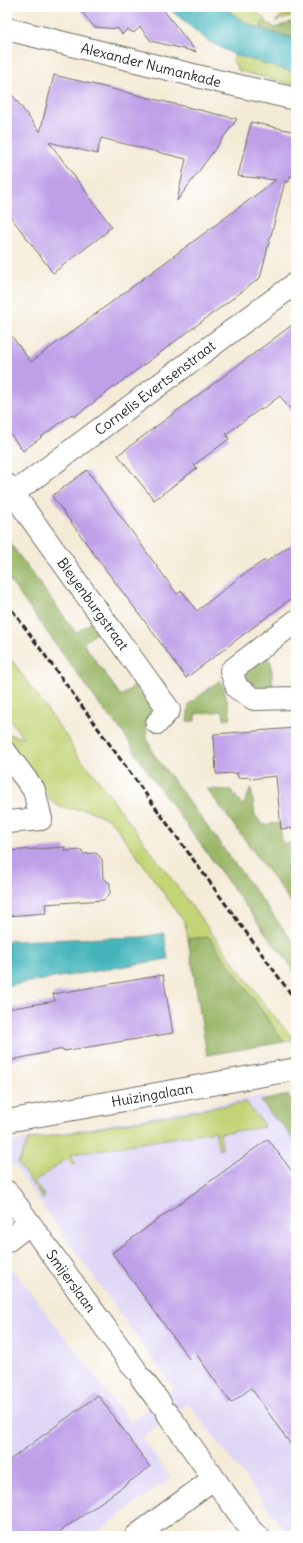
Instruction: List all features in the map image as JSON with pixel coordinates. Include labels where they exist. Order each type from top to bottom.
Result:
[{"type":"street","name":"Alexander Numankade","points":[[7,29],[217,81],[296,98]]},
{"type":"street","name":"Cornelis Evertsenstraat","points":[[10,489],[296,283]]},
{"type":"street","name":"Bleyenburgstraat","points":[[10,489],[169,710],[157,723]]},
{"type":"street","points":[[296,621],[232,671],[237,688],[254,699],[296,698]]},
{"type":"street","points":[[7,754],[34,790],[41,819],[7,822]]},
{"type":"street","name":"Huizingalaan","points":[[7,1121],[296,1069]]},
{"type":"street","name":"Smijerslaan","points":[[7,1192],[253,1535]]},
{"type":"street","points":[[7,1241],[29,1224]]},
{"type":"street","points":[[136,1536],[213,1479]]},
{"type":"shaded area","points":[[264,1095],[296,1139],[296,1536],[289,1536],[188,1403],[142,1438],[171,1478],[92,1536],[7,1536],[7,1265],[9,1264],[130,1422],[174,1389],[7,1156],[7,1143]]},
{"type":"green space","points":[[224,7],[251,7],[267,21],[265,21],[261,27],[262,30],[251,26]]},
{"type":"green space","points":[[289,7],[296,7],[296,14],[276,21]]},
{"type":"green space","points":[[296,20],[296,38],[262,30],[262,23],[265,21],[275,28]]},
{"type":"green space","points":[[235,55],[296,73],[296,85],[239,71],[233,61]]},
{"type":"green space","points":[[7,539],[76,633],[93,621],[99,631],[83,643],[121,696],[139,682],[152,704],[146,726],[147,738],[153,753],[296,946],[296,974],[147,771],[123,732],[105,712],[7,577]]},
{"type":"green space","points":[[264,653],[271,662],[273,690],[256,686],[247,678],[246,673]]},
{"type":"green space","points":[[7,654],[69,740],[74,751],[89,768],[269,1010],[294,1039],[284,1042],[209,937],[188,939],[185,923],[115,825],[108,819],[88,810],[62,808],[52,802],[30,772],[7,747],[7,734],[23,738],[7,716]]},
{"type":"green space","points":[[220,680],[226,696],[231,718],[224,719],[223,711],[195,714],[195,721],[187,721],[189,704]]},
{"type":"green space","points":[[251,788],[255,815],[263,825],[279,823],[283,844],[296,842],[296,909],[207,789],[231,790],[243,806]]},
{"type":"green space","points":[[209,937],[284,1042],[207,1055],[188,939]]},
{"type":"green space","points":[[288,1095],[296,1107],[296,1143],[281,1123],[274,1118],[261,1101]]},
{"type":"green space","points":[[246,1102],[264,1127],[220,1133],[222,1149],[219,1150],[215,1131],[72,1154],[74,1163],[72,1165],[66,1159],[34,1182],[45,1197],[43,1199],[18,1164],[28,1140]]},
{"type":"water","points":[[167,7],[224,7],[240,19],[257,28],[286,37],[296,38],[296,73],[235,55],[208,41]]},
{"type":"water","points":[[164,933],[168,959],[7,986],[7,941],[141,937]]},
{"type":"building","points":[[78,7],[163,7],[162,8],[196,52],[151,41],[140,27],[134,33],[128,29],[122,34],[118,29],[94,27]]},
{"type":"building","points":[[54,75],[237,119],[177,201],[186,159],[101,138],[97,154],[49,142],[112,227],[53,273],[7,212],[7,88],[40,132]]},
{"type":"building","points":[[251,122],[296,132],[296,177],[290,176],[289,182],[285,181],[260,278],[74,417],[72,414],[23,451],[7,430],[7,330],[31,362],[276,180],[238,176]]},
{"type":"building","points":[[296,322],[296,417],[280,396],[226,434],[229,439],[194,465],[197,468],[154,500],[118,455]]},
{"type":"building","points":[[87,470],[177,594],[182,591],[197,611],[245,573],[265,560],[266,562],[296,541],[296,595],[186,678],[52,496]]},
{"type":"building","points":[[296,728],[296,828],[281,829],[276,776],[250,779],[250,777],[238,778],[237,773],[216,774],[214,734]]},
{"type":"building","points":[[65,847],[65,851],[82,850],[83,854],[96,853],[102,859],[103,878],[110,883],[110,893],[104,900],[45,904],[46,913],[7,916],[7,851]]},
{"type":"building","points":[[163,975],[173,1033],[64,1051],[63,1049],[7,1061],[7,1009],[55,1001],[53,994]]},
{"type":"building","points":[[268,1139],[296,1177],[296,1452],[251,1388],[231,1403],[196,1354],[190,1360],[112,1253]]},
{"type":"building","points":[[98,1395],[150,1467],[54,1536],[7,1536],[7,1462]]},
{"type":"railway","points":[[7,603],[296,1001]]}]
